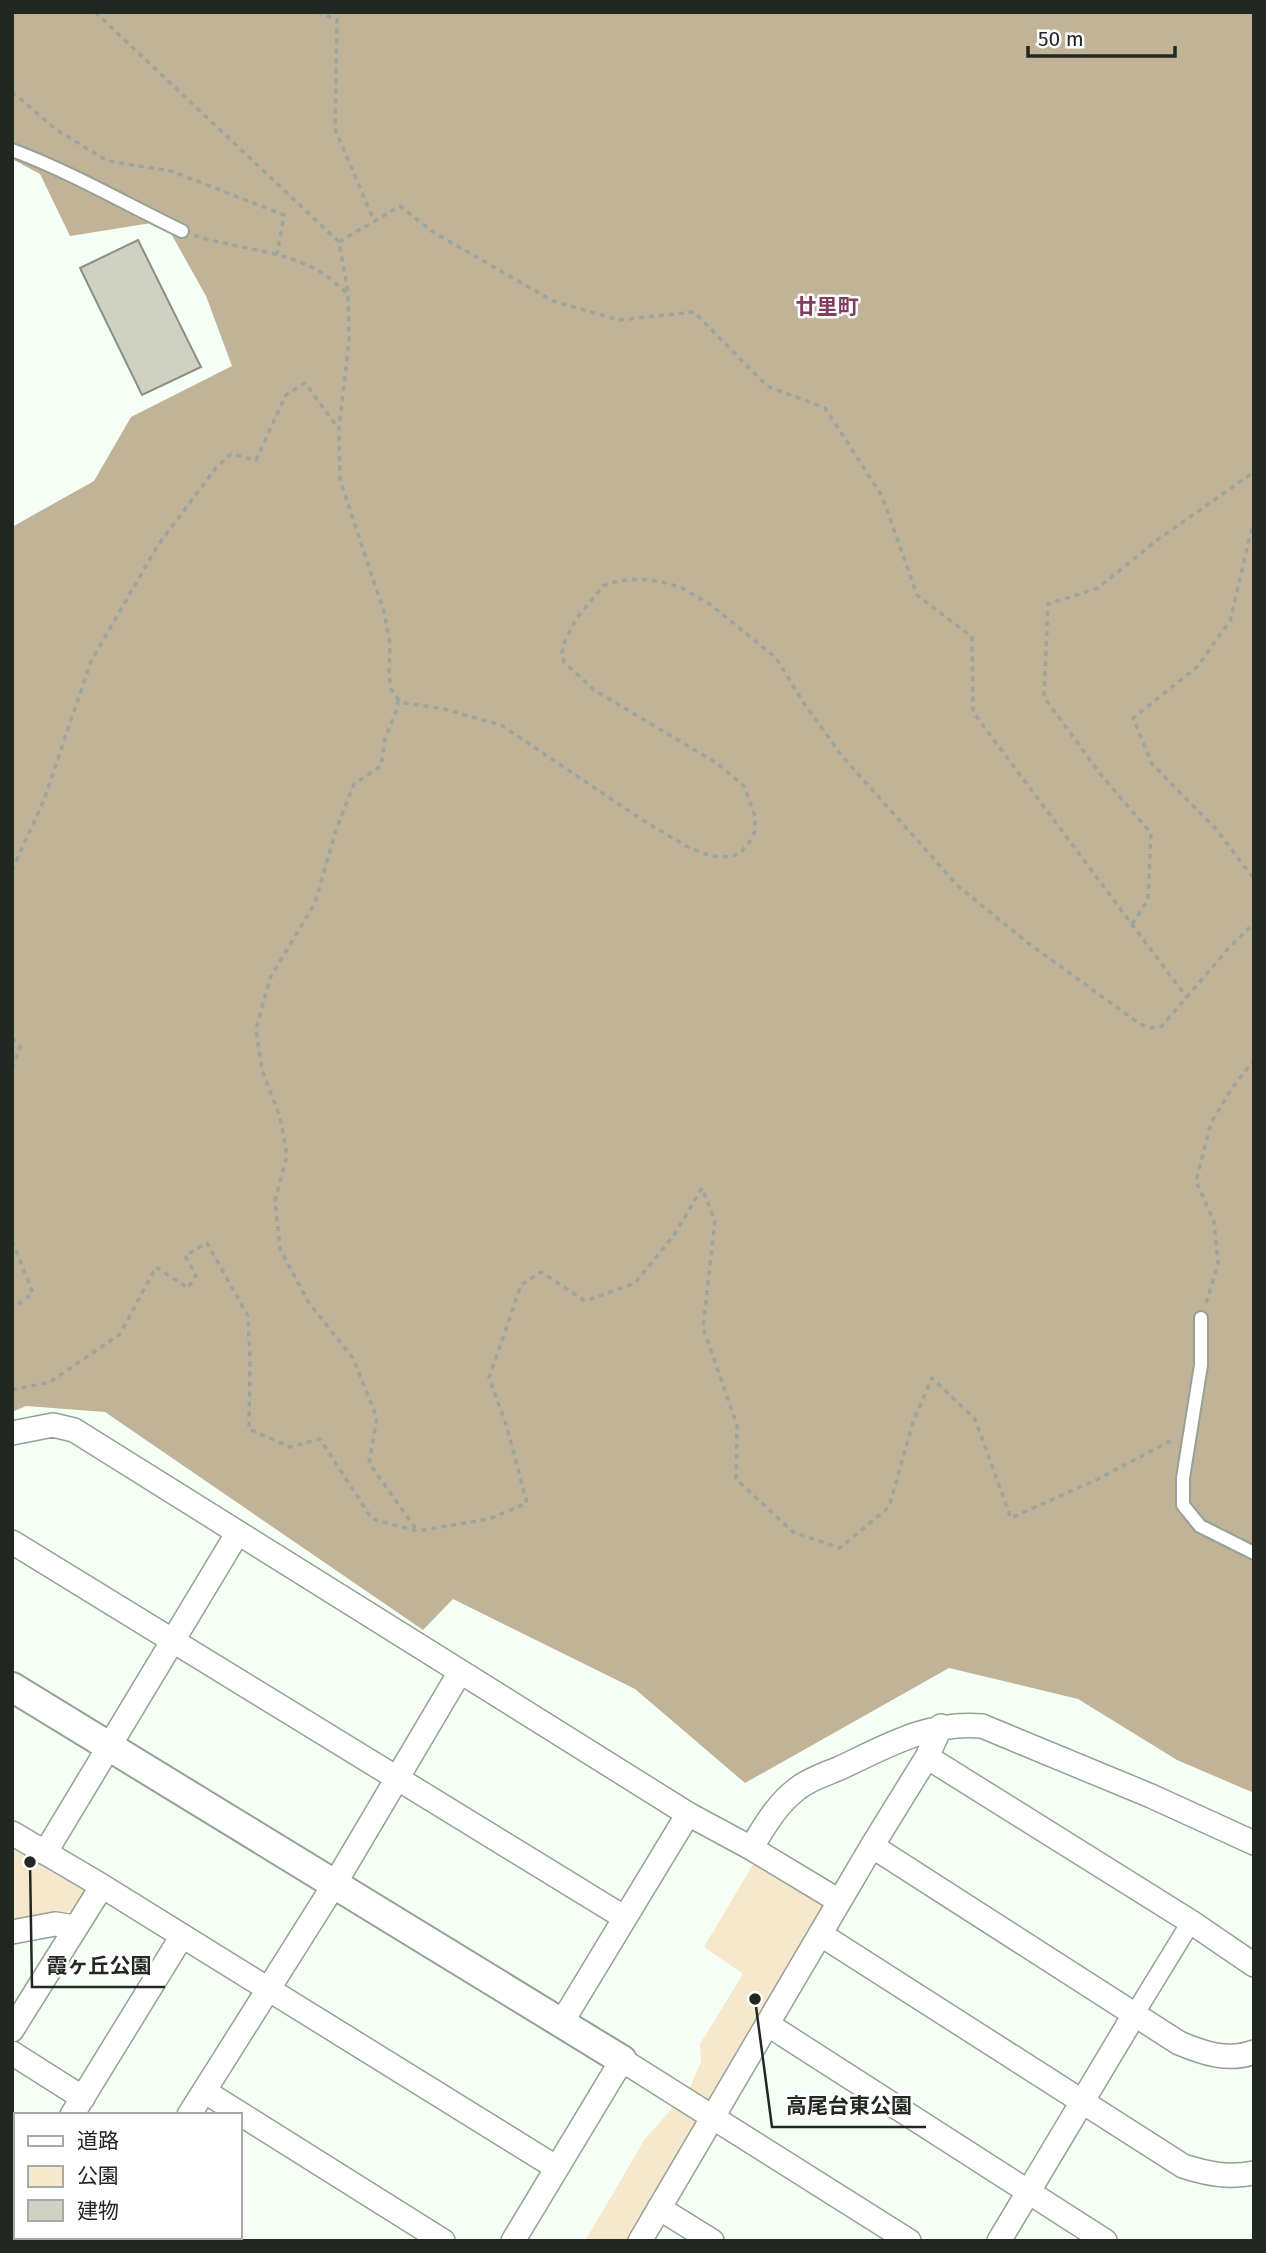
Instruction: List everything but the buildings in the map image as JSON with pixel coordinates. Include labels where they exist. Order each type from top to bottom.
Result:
[{"type":"street","points":[[12,1433],[52,1425],[74,1430],[688,1814],[839,1901]]},
{"type":"street","points":[[45,1853],[237,1534]]},
{"type":"street","points":[[12,1542],[625,1918]]},
{"type":"street","points":[[190,2113],[334,1885],[460,1672]]},
{"type":"street","points":[[12,1686],[562,2022],[909,2241]]},
{"type":"street","points":[[751,1848],[777,1806],[799,1787],[908,1736],[941,1726],[960,1724],[982,1726],[1254,1843]]},
{"type":"street","points":[[639,2241],[927,1757],[941,1726]]},
{"type":"street","points":[[927,1757],[1191,1922],[1254,1965]]},
{"type":"street","points":[[562,2022],[688,1814]]},
{"type":"street","points":[[12,1833],[557,2168]]},
{"type":"street","points":[[872,1846],[1179,2043],[1203,2053],[1230,2057],[1254,2052]]},
{"type":"street","points":[[12,2030],[102,1886]]},
{"type":"street","points":[[999,2241],[1191,1922]]},
{"type":"street","points":[[12,1933],[55,1924],[76,1927]]},
{"type":"street","points":[[820,1934],[1183,2166],[1212,2175],[1254,2173]]},
{"type":"street","points":[[12,2053],[78,2106],[182,1936]]},
{"type":"street","points":[[767,2024],[1105,2241]]},
{"type":"street","points":[[513,2241],[622,2060]]},
{"type":"street","points":[[204,2091],[239,2113]]},
{"type":"street","points":[[242,2115],[443,2241]]},
{"type":"street","points":[[659,2208],[712,2241]]},
{"type":"lane","points":[[12,150],[54,166],[182,231]]},
{"type":"lane","points":[[1201,1318],[1201,1365],[1183,1478],[1182,1505],[1200,1526],[1254,1553]]},
{"type":"path","points":[[95,12],[339,242],[348,295],[349,341],[339,429],[340,480],[384,612],[390,643],[391,690],[398,699],[405,703],[444,709],[501,725],[686,846],[710,856],[731,857],[740,853],[755,831],[755,816],[744,786],[718,764],[594,690],[564,662],[562,653],[576,619],[603,586],[639,579],[672,585],[711,605],[776,658],[803,702],[842,756],[958,886],[1028,943],[1140,1024],[1150,1028],[1162,1026],[1254,923]]},
{"type":"path","points":[[317,12],[337,20],[335,129],[374,221]]},
{"type":"path","points":[[12,92],[57,130],[107,161],[171,171],[284,215],[277,254]]},
{"type":"path","points":[[339,242],[400,206],[433,232],[553,301],[619,320],[694,312],[767,386],[825,408],[882,496],[917,595],[972,637],[973,712],[1187,998]]},
{"type":"path","points":[[182,231],[222,245],[277,254],[320,271],[348,295]]},
{"type":"path","points":[[12,870],[44,800],[91,661],[158,545],[215,469],[231,454],[256,460],[286,395],[305,383],[339,429]]},
{"type":"path","points":[[1132,924],[1148,900],[1151,833],[1101,775],[1044,697],[1048,604],[1098,588],[1157,540],[1254,472]]},
{"type":"path","points":[[1254,519],[1230,621],[1197,667],[1133,718],[1153,764],[1216,829],[1254,879]]},
{"type":"path","points":[[398,699],[397,709],[385,739],[380,766],[354,784],[336,830],[315,903],[270,978],[256,1030],[262,1070],[280,1118],[287,1155],[275,1201],[280,1249],[309,1303],[353,1358],[377,1418],[369,1463],[417,1531]]},
{"type":"path","points":[[12,1038],[20,1047],[12,1069]]},
{"type":"path","points":[[1201,1318],[1218,1264],[1214,1222],[1196,1181],[1211,1123],[1232,1088],[1254,1060]]},
{"type":"path","points":[[12,1390],[50,1382],[120,1334],[156,1267],[188,1288],[196,1275],[185,1256],[207,1243],[248,1316],[249,1429],[290,1447],[320,1439],[372,1519],[417,1531],[489,1519],[527,1503],[506,1424],[489,1378],[522,1285],[541,1272],[585,1301],[635,1283],[674,1235],[702,1188],[715,1221],[703,1328],[737,1424],[736,1479],[793,1532],[841,1548],[889,1507],[913,1422],[932,1378],[975,1419],[1011,1518],[1098,1479],[1171,1442],[1194,1417]]},
{"type":"path","points":[[12,1241],[33,1293],[12,1309]]},
{"type":"green space","points":[[12,1840],[84,1884],[85,1898],[76,1910],[12,1922]]},
{"type":"green space","points":[[760,1853],[839,1901],[640,2241],[585,2241],[645,2139],[681,2098],[685,2099],[701,2061],[700,2044],[743,1974],[704,1947]]},
{"type":"shaded area","points":[[12,12],[1254,12],[1254,1793],[1177,1760],[1078,1699],[949,1668],[745,1783],[635,1689],[453,1599],[423,1630],[105,1412],[26,1406],[12,1412],[12,527],[94,481],[131,417],[232,366],[206,296],[164,221],[70,236],[40,174],[12,159]]},
{"type":"place","name":"霞ヶ丘公園","points":[[30,1862]]},
{"type":"place","name":"高尾台東公園","points":[[755,1999]]},
{"type":"district","name":"廿里町","points":[[827,307]]}]
